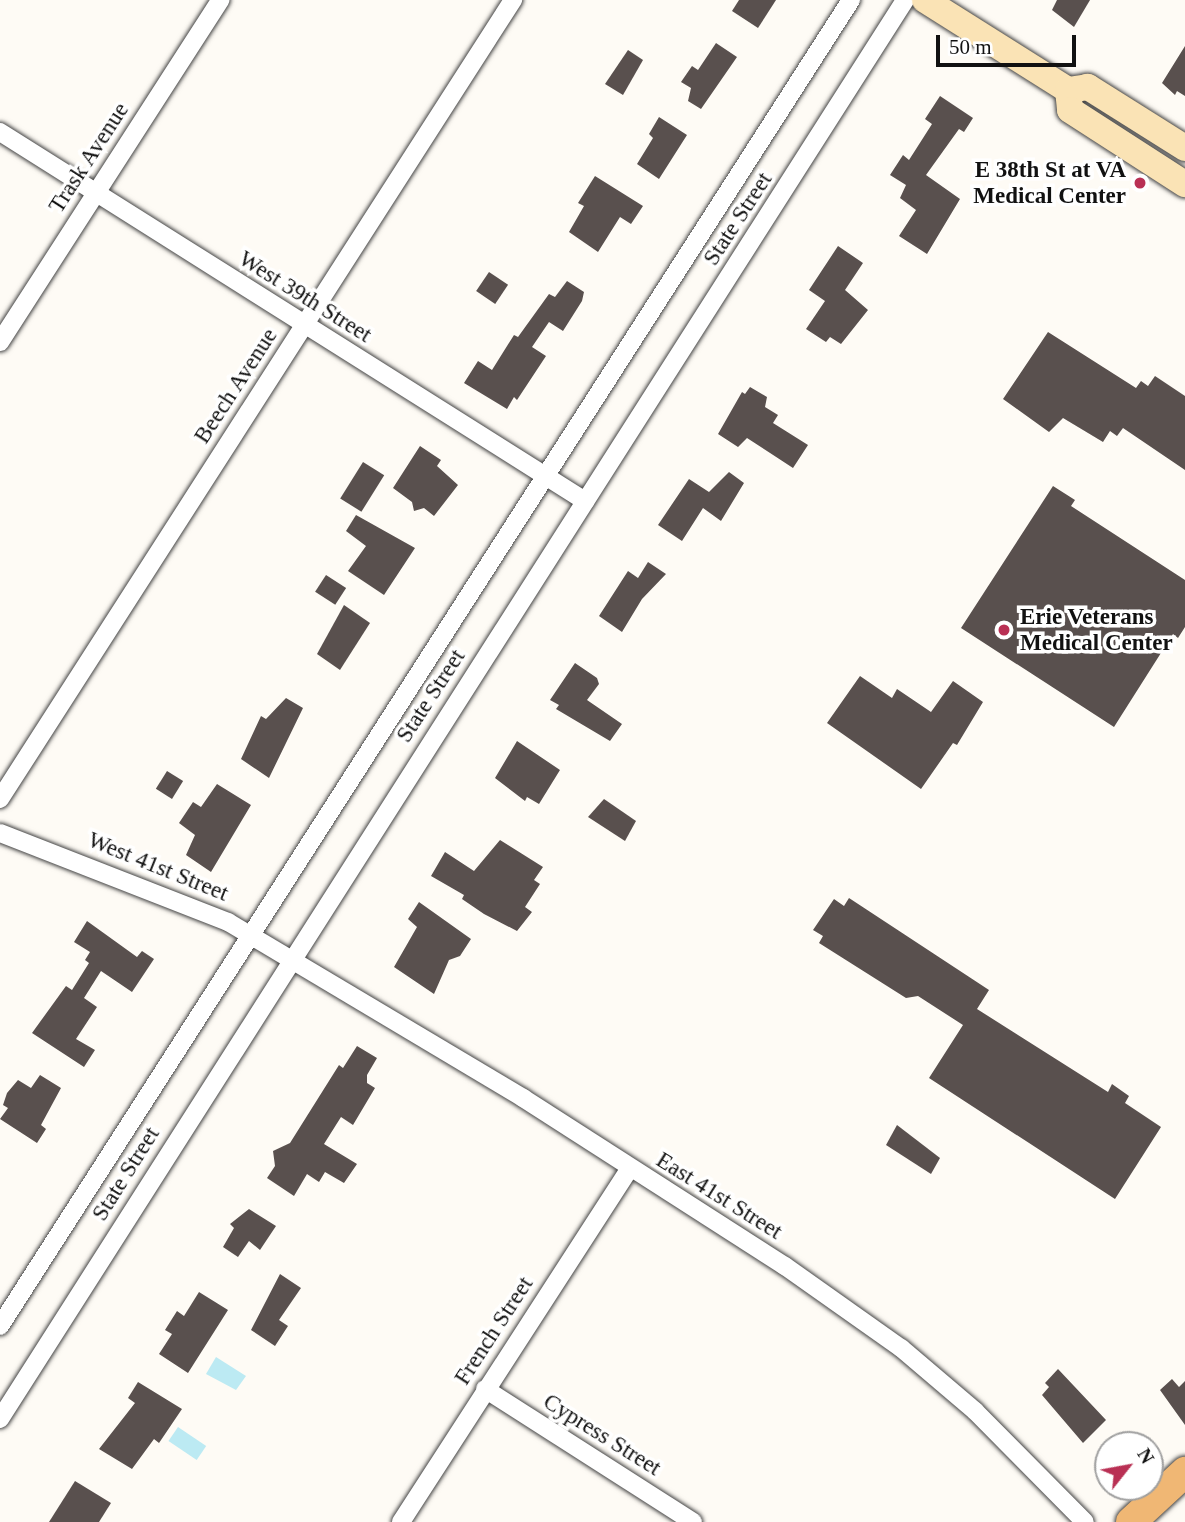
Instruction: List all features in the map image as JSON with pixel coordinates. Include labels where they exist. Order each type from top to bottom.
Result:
[{"type":"main road","points":[[925,0],[1068,90],[1088,87],[1185,148]]},
{"type":"main road","points":[[1068,90],[1070,110],[1184,181]]},
{"type":"main road","points":[[1130,1522],[1185,1472]]},
{"type":"street","name":"Trask Avenue","points":[[0,342],[219,0]]},
{"type":"street","name":"Beech Avenue","points":[[0,799],[513,0]]},
{"type":"street","name":"State Street","points":[[0,1326],[851,0]]},
{"type":"street","name":"State Street","points":[[0,1419],[905,0]]},
{"type":"street","name":"West 39th Street","points":[[0,132],[585,501]]},
{"type":"street","name":"West 41st Street","points":[[0,833],[144,886],[252,934],[293,957]]},
{"type":"street","name":"East 41st Street","points":[[293,957],[785,1266],[901,1348],[985,1420],[1085,1522]]},
{"type":"street","name":"French Street","points":[[401,1522],[629,1168]]},
{"type":"street","name":"Cypress Street","points":[[485,1389],[693,1522]]},
{"type":"water","points":[[216,1357],[246,1376],[236,1390],[206,1374]]},
{"type":"water","points":[[178,1427],[206,1446],[197,1460],[168,1441]]},
{"type":"building","points":[[739,0],[776,0],[758,28],[732,11]]},
{"type":"building","points":[[1057,0],[1090,0],[1074,27],[1052,10]]},
{"type":"building","points":[[716,43],[737,57],[701,109],[688,101],[691,88],[681,82],[692,66],[698,70]]},
{"type":"building","points":[[1185,46],[1185,96],[1177,91],[1175,95],[1162,83]]},
{"type":"building","points":[[628,50],[643,60],[623,95],[605,84]]},
{"type":"building","points":[[940,96],[973,118],[964,132],[959,129],[926,175],[960,199],[927,254],[899,236],[916,210],[900,198],[906,185],[890,175],[903,155],[909,160],[932,124],[925,119]]},
{"type":"building","points":[[659,117],[687,135],[659,179],[637,164],[653,138],[649,134]]},
{"type":"building","points":[[595,176],[643,206],[631,224],[620,217],[598,252],[569,232],[584,206],[578,203]]},
{"type":"building","points":[[838,246],[863,263],[845,290],[868,310],[841,344],[830,337],[826,342],[806,329],[825,301],[809,290]]},
{"type":"building","points":[[489,272],[508,285],[495,304],[476,291]]},
{"type":"building","points":[[567,281],[584,292],[582,301],[563,331],[549,322],[532,347],[546,356],[517,400],[514,397],[507,409],[464,383],[478,361],[492,370],[514,335],[518,337],[549,294],[555,297]]},
{"type":"building","points":[[1048,332],[1136,388],[1141,381],[1148,386],[1155,376],[1185,396],[1185,470],[1123,428],[1117,436],[1110,431],[1103,442],[1063,418],[1049,432],[1003,399]]},
{"type":"building","points":[[750,387],[767,397],[765,407],[778,415],[773,423],[808,445],[793,468],[747,438],[738,447],[718,434],[742,392],[745,394]]},
{"type":"building","points":[[420,446],[441,460],[437,466],[458,485],[434,516],[424,508],[414,511],[412,502],[393,488]]},
{"type":"building","points":[[363,462],[384,475],[361,512],[340,498]]},
{"type":"building","points":[[729,472],[744,483],[721,521],[703,508],[682,541],[658,525],[689,479],[709,492]]},
{"type":"building","points":[[1053,486],[1075,500],[1071,506],[1185,580],[1185,627],[1178,638],[1173,634],[1114,727],[961,628]]},
{"type":"building","points":[[356,515],[415,548],[384,595],[348,571],[366,546],[346,531]]},
{"type":"building","points":[[648,562],[666,574],[642,599],[622,632],[599,616],[628,571],[638,578]]},
{"type":"building","points":[[326,575],[346,588],[335,605],[315,592]]},
{"type":"building","points":[[344,605],[370,623],[340,670],[317,654]]},
{"type":"building","points":[[575,663],[597,678],[599,684],[587,700],[622,724],[610,741],[556,709],[559,705],[550,700]]},
{"type":"building","points":[[860,676],[892,698],[897,689],[931,712],[953,681],[983,702],[957,745],[953,743],[921,789],[827,723]]},
{"type":"building","points":[[286,698],[303,708],[269,778],[241,759],[261,716],[266,719]]},
{"type":"building","points":[[517,741],[560,770],[539,804],[527,797],[525,801],[495,778]]},
{"type":"building","points":[[167,771],[183,781],[172,799],[156,789]]},
{"type":"building","points":[[217,784],[251,805],[211,872],[186,855],[195,835],[179,823],[193,802],[201,807]]},
{"type":"building","points":[[604,799],[636,821],[625,841],[588,817]]},
{"type":"building","points":[[500,840],[543,867],[534,880],[540,884],[525,907],[532,912],[517,931],[484,914],[462,899],[464,895],[431,876],[445,852],[474,871]]},
{"type":"building","points":[[849,898],[989,990],[977,1009],[1108,1092],[1112,1084],[1129,1096],[1125,1103],[1161,1127],[1115,1199],[929,1078],[963,1025],[918,996],[906,998],[819,943],[823,936],[813,930],[834,899],[844,906]]},
{"type":"building","points":[[419,902],[471,939],[460,956],[449,960],[434,994],[394,967],[417,927],[408,919]]},
{"type":"building","points":[[87,921],[137,957],[142,951],[154,959],[132,992],[101,971],[84,998],[97,1007],[76,1039],[95,1050],[84,1067],[32,1033],[66,986],[72,990],[89,963],[85,960],[90,952],[74,942]]},
{"type":"building","points":[[357,1046],[377,1058],[367,1075],[367,1083],[375,1088],[353,1125],[341,1117],[324,1144],[357,1164],[344,1183],[325,1172],[319,1182],[307,1174],[294,1196],[267,1178],[275,1166],[273,1151],[290,1143],[339,1065],[343,1068]]},
{"type":"building","points":[[40,1075],[61,1088],[41,1125],[46,1129],[37,1143],[0,1119],[8,1108],[3,1105],[7,1093],[18,1080],[31,1088]]},
{"type":"building","points":[[897,1125],[940,1158],[931,1174],[886,1145]]},
{"type":"building","points":[[249,1209],[276,1226],[260,1250],[249,1241],[238,1257],[223,1247],[234,1228],[230,1224]]},
{"type":"building","points":[[280,1274],[301,1288],[279,1320],[288,1326],[275,1346],[251,1330]]},
{"type":"building","points":[[199,1292],[228,1310],[188,1373],[159,1354],[172,1334],[165,1330],[177,1311],[184,1316]]},
{"type":"building","points":[[1058,1369],[1106,1420],[1083,1443],[1042,1395],[1049,1387],[1045,1383]]},
{"type":"building","points":[[1172,1379],[1179,1387],[1185,1381],[1185,1425],[1160,1390]]},
{"type":"building","points":[[138,1382],[182,1409],[159,1443],[154,1439],[132,1469],[99,1449],[135,1403],[128,1398]]},
{"type":"building","points":[[75,1481],[111,1503],[99,1522],[49,1522]]},
{"type":"place","name":"E 38th St at VA Medical Center","points":[[1140,183]]},
{"type":"place","name":"Erie Veterans Medical Center","points":[[1004,630]]}]
